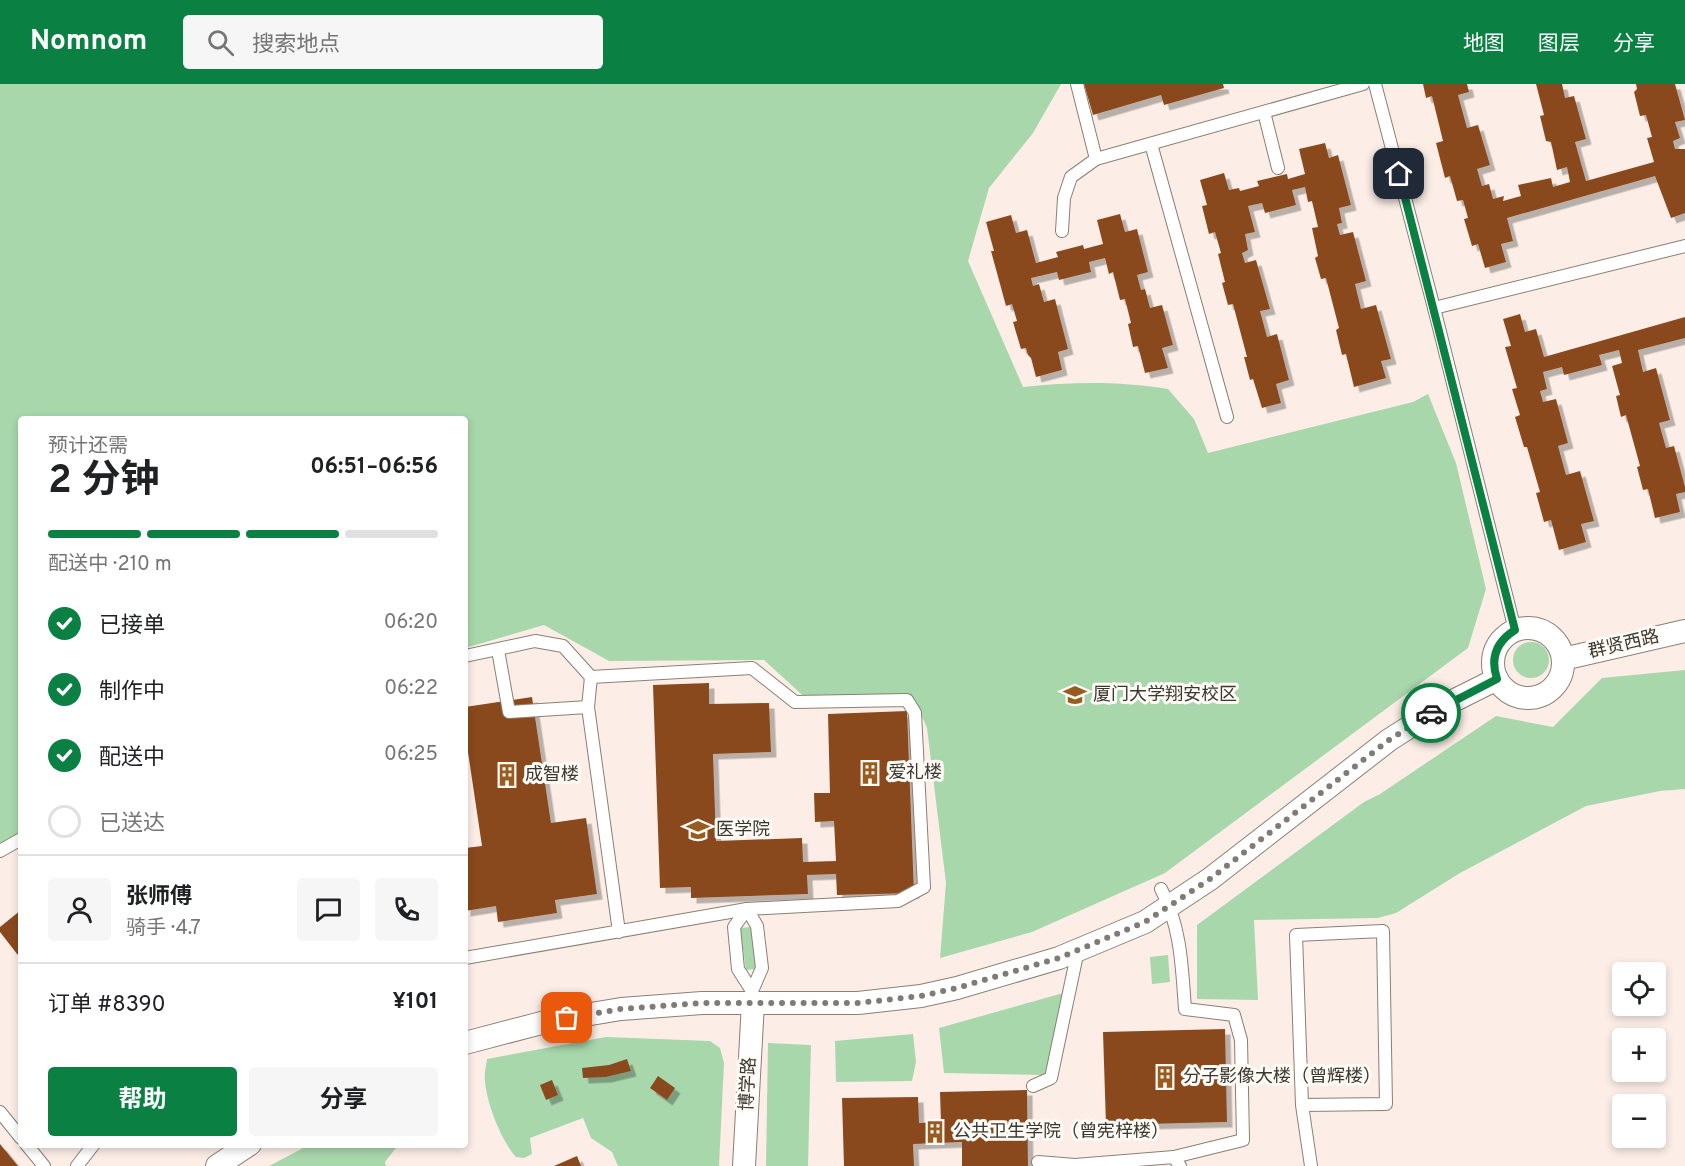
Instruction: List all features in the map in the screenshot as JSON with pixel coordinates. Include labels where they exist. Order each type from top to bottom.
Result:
[{"type":"street","points":[[1537,628],[1547,633],[1558,644],[1563,659],[1563,670],[1553,689],[1544,695],[1522,698],[1503,688],[1497,679],[1493,668],[1493,656],[1497,645],[1515,630],[1537,628]]},
{"type":"street","name":"群贤西路","points":[[1563,659],[1685,631]]},
{"type":"street","points":[[468,1042],[549,1021],[621,1009],[752,997],[858,1003],[921,996],[957,988],[1059,958],[1145,922],[1166,897],[1210,879],[1389,740],[1439,708],[1497,679]]},
{"type":"street","name":"博学路","points":[[744,1166],[752,997]]},
{"type":"street","points":[[217,1166],[244,1148]]},
{"type":"lane","points":[[1077,84],[1096,159]]},
{"type":"lane","points":[[1062,231],[1064,198],[1071,177],[1096,159],[1363,84]]},
{"type":"lane","points":[[1375,84],[1515,630]]},
{"type":"lane","points":[[1264,112],[1278,168]]},
{"type":"lane","points":[[1152,144],[1227,417]]},
{"type":"lane","points":[[1434,308],[1685,246]]},
{"type":"lane","points":[[468,655],[535,641],[563,646],[591,677],[588,707],[619,932]]},
{"type":"lane","points":[[498,650],[509,712],[588,707]]},
{"type":"lane","points":[[468,957],[747,909],[898,902],[924,887],[915,713],[907,700],[795,702],[752,668],[591,677]]},
{"type":"lane","points":[[0,851],[18,841]]},
{"type":"lane","points":[[1038,1162],[1075,1165],[1177,1161],[1243,1140],[1241,1040],[1234,1015],[1185,1009],[1179,943],[1166,897]]},
{"type":"lane","points":[[747,909],[734,927],[738,969],[752,997]]},
{"type":"lane","points":[[747,909],[757,926],[762,968],[752,997]]},
{"type":"lane","points":[[1302,1105],[1386,1104],[1383,931],[1296,935],[1302,1105],[1311,1166]]},
{"type":"lane","points":[[1033,1086],[1051,1078],[1078,950]]},
{"type":"lane","points":[[0,1112],[18,1134]]},
{"type":"lane","points":[[29,1148],[44,1166]]},
{"type":"lane","points":[[77,1166],[91,1148]]},
{"type":"shaded area","name":"厦门大学翔安校区","points":[[0,84],[1685,84],[1685,1166],[0,1166]]},
{"type":"green space","points":[[0,84],[1061,84],[1033,133],[989,188],[968,261],[1023,387],[1096,383],[1168,389],[1194,419],[1208,453],[1413,402],[1428,394],[1456,463],[1486,589],[1468,648],[1165,873],[1032,932],[940,958],[946,883],[927,728],[918,707],[811,703],[764,660],[609,661],[544,625],[468,647],[468,416],[18,416],[18,835],[0,845]]},
{"type":"green space","points":[[1531,642],[1544,647],[1549,660],[1544,673],[1531,678],[1518,673],[1513,660],[1518,647]]},
{"type":"green space","points":[[1685,670],[1685,789],[1660,791],[1586,806],[1460,873],[1396,913],[1378,918],[1254,920],[1258,1000],[1197,999],[1197,925],[1364,802],[1380,794],[1496,716],[1553,727],[1602,678]]},
{"type":"green space","points":[[751,927],[756,969],[746,970],[740,928]]},
{"type":"green space","points":[[1168,955],[1170,982],[1152,984],[1150,957]]},
{"type":"green space","points":[[1067,992],[1046,1075],[944,1073],[939,1028]]},
{"type":"green space","points":[[913,1034],[916,1062],[912,1081],[836,1082],[835,1041]]},
{"type":"green space","points":[[606,1037],[710,1041],[720,1048],[724,1063],[719,1166],[618,1166],[612,1152],[591,1138],[583,1118],[530,1138],[532,1154],[524,1158],[516,1157],[496,1122],[486,1091],[487,1059]]},
{"type":"green space","points":[[768,1043],[811,1045],[808,1166],[766,1166]]},
{"type":"green space","points":[[303,1148],[397,1148],[385,1162],[386,1166],[269,1166]]},
{"type":"building","points":[[1084,84],[1223,84],[1224,88],[1164,105],[1161,95],[1093,115]]},
{"type":"building","points":[[1423,84],[1467,84],[1469,92],[1458,95],[1467,128],[1478,125],[1490,165],[1477,169],[1482,186],[1489,184],[1493,199],[1504,196],[1503,201],[1521,196],[1518,185],[1551,178],[1553,187],[1570,182],[1567,167],[1557,170],[1551,142],[1546,141],[1540,116],[1544,115],[1536,84],[1562,84],[1565,98],[1574,96],[1586,139],[1575,142],[1586,181],[1654,162],[1647,138],[1652,137],[1646,115],[1640,116],[1634,92],[1637,89],[1636,84],[1675,84],[1685,120],[1675,122],[1680,138],[1673,141],[1675,149],[1685,149],[1685,213],[1671,218],[1655,176],[1507,218],[1513,241],[1501,244],[1506,262],[1485,268],[1478,244],[1472,246],[1464,219],[1468,218],[1463,200],[1457,201],[1450,176],[1445,178],[1436,143],[1443,141],[1432,96],[1426,98]]},
{"type":"building","points":[[1325,143],[1329,158],[1338,155],[1351,205],[1339,208],[1342,223],[1337,224],[1340,235],[1353,232],[1366,281],[1355,284],[1361,309],[1376,305],[1391,359],[1381,361],[1386,378],[1354,387],[1346,354],[1342,355],[1336,330],[1339,328],[1326,278],[1321,279],[1315,258],[1318,256],[1312,228],[1318,227],[1312,201],[1308,202],[1305,187],[1292,190],[1296,205],[1265,213],[1262,203],[1248,206],[1255,232],[1245,234],[1248,250],[1242,253],[1245,263],[1256,260],[1270,309],[1260,311],[1267,337],[1277,334],[1289,380],[1276,384],[1281,403],[1262,408],[1253,379],[1250,380],[1244,357],[1247,357],[1233,304],[1228,305],[1222,283],[1225,282],[1218,254],[1221,253],[1215,232],[1209,234],[1202,206],[1207,205],[1200,180],[1224,173],[1229,190],[1239,188],[1240,191],[1259,186],[1257,181],[1287,174],[1288,179],[1305,174],[1299,149]]},
{"type":"building","points":[[1120,214],[1125,232],[1137,229],[1148,272],[1137,275],[1141,290],[1145,289],[1150,308],[1162,305],[1173,345],[1162,348],[1168,368],[1145,373],[1138,346],[1133,347],[1128,324],[1131,323],[1125,299],[1120,300],[1113,272],[1109,274],[1105,258],[1089,262],[1091,272],[1059,280],[1057,272],[1031,278],[1033,286],[1039,284],[1044,302],[1055,299],[1068,349],[1058,352],[1062,370],[1036,377],[1026,348],[1021,349],[1013,322],[1017,321],[1012,304],[1006,306],[991,251],[994,251],[986,222],[1011,215],[1016,233],[1027,230],[1036,263],[1058,257],[1056,252],[1083,245],[1084,249],[1103,244],[1097,220]]},
{"type":"building","points":[[1520,314],[1525,332],[1536,329],[1544,357],[1685,317],[1685,338],[1638,350],[1643,372],[1656,368],[1670,420],[1659,423],[1666,448],[1674,446],[1685,487],[1685,492],[1676,494],[1680,512],[1655,518],[1648,489],[1643,490],[1637,467],[1640,466],[1626,415],[1621,417],[1616,396],[1620,395],[1612,366],[1622,363],[1619,350],[1599,355],[1602,365],[1564,375],[1562,367],[1543,372],[1547,389],[1540,391],[1543,402],[1556,399],[1568,443],[1558,446],[1566,475],[1580,471],[1594,521],[1581,524],[1586,542],[1559,550],[1551,520],[1544,522],[1536,493],[1540,492],[1527,447],[1524,447],[1515,417],[1520,415],[1512,389],[1517,388],[1505,347],[1511,346],[1503,319]]},
{"type":"building","name":"爱礼楼","points":[[709,683],[709,704],[769,703],[771,752],[713,754],[716,841],[802,838],[803,862],[836,861],[834,821],[815,822],[814,793],[830,793],[828,714],[907,711],[914,893],[837,895],[836,874],[807,875],[808,894],[691,898],[691,887],[660,888],[653,685]]},
{"type":"building","name":"成智楼","points":[[532,697],[551,823],[586,818],[597,894],[555,900],[557,913],[498,922],[496,906],[468,911],[468,848],[482,846],[468,752],[468,707]]},
{"type":"building","points":[[18,912],[18,955],[0,932],[0,927]]},
{"type":"building","name":"分子影像大楼（曾辉楼）","points":[[1225,1029],[1227,1122],[1106,1125],[1103,1032]]},
{"type":"building","points":[[627,1059],[631,1071],[606,1077],[583,1078],[582,1068],[609,1065]]},
{"type":"building","points":[[658,1076],[675,1088],[667,1100],[650,1088]]},
{"type":"building","points":[[552,1080],[558,1095],[546,1100],[540,1085]]},
{"type":"building","name":"公共卫生学院（曾宪梓楼）","points":[[1027,1090],[1028,1166],[962,1166],[962,1142],[913,1144],[914,1166],[844,1166],[842,1098],[918,1097],[919,1123],[941,1122],[940,1092]]},
{"type":"building","points":[[0,1144],[18,1166],[0,1166]]},
{"type":"building","points":[[577,1156],[581,1166],[554,1166]]},
{"type":"way so far","points":[[567,1018],[621,1009],[702,1003],[858,1003],[921,996],[957,988],[1059,958],[1145,922],[1210,879],[1389,740],[1431,713]]},
{"type":"place","name":"厦门大学翔安校区","points":[[1075,695]]},
{"type":"place","name":"爱礼楼","points":[[870,773]]},
{"type":"place","name":"成智楼","points":[[507,775]]},
{"type":"place","name":"医学院","points":[[698,830]]},
{"type":"place","name":"分子影像大楼（曾辉楼）","points":[[1165,1077]]},
{"type":"place","name":"公共卫生学院（曾宪梓楼）","points":[[935,1132]]},
{"type":"route","points":[[1399,174],[1515,630],[1497,645],[1493,656],[1493,668],[1497,679],[1431,713]]}]
